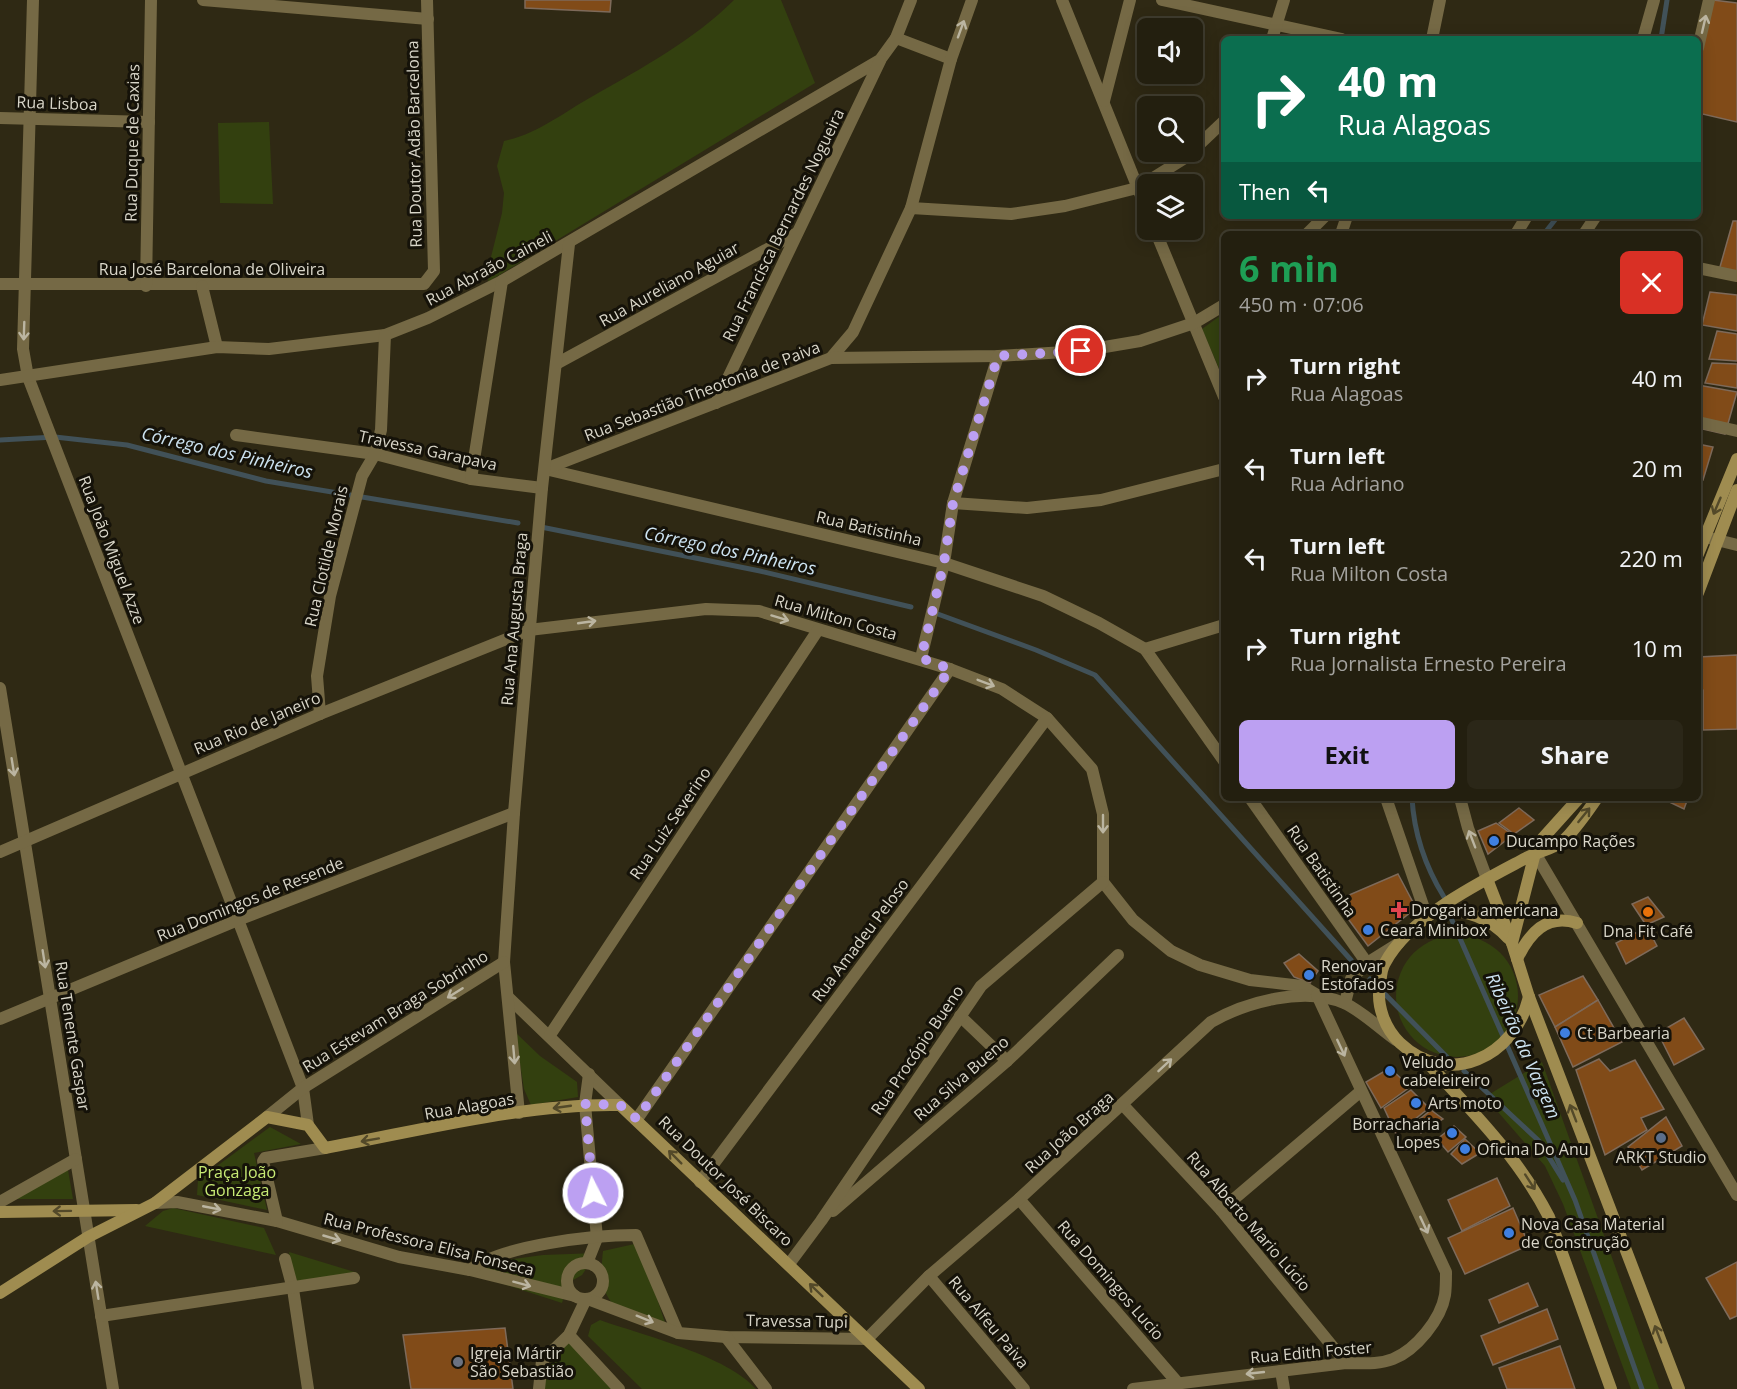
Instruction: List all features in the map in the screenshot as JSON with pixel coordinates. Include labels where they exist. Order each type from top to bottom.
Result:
[{"type":"main road","points":[[1701,546],[1737,459]]},
{"type":"main road","points":[[1701,586],[1737,490]]},
{"type":"main road","points":[[1512,943],[1535,853],[1543,838],[1576,801]]},
{"type":"main road","points":[[1595,801],[1562,842],[1535,853],[1487,879],[1422,920],[1399,943],[1384,964],[1378,993],[1384,1020],[1400,1043],[1424,1058],[1517,1162],[1536,1191],[1549,1217],[1611,1389]]},
{"type":"main road","points":[[1487,879],[1512,943],[1529,997],[1679,1389]]},
{"type":"main road","points":[[1439,910],[1456,910],[1482,917],[1512,943]]},
{"type":"main road","points":[[1517,959],[1523,946],[1540,926],[1557,920],[1577,923]]},
{"type":"main road","points":[[1424,1058],[1445,1063],[1467,1063],[1496,1051],[1518,1027],[1529,997]]},
{"type":"main road","name":"Rua Alagoas","points":[[325,1148],[519,1113],[585,1104],[620,1105]]},
{"type":"main road","name":"Rua Doutor José Biscaro","points":[[620,1105],[919,1389]]},
{"type":"main road","points":[[0,1293],[88,1237],[154,1203],[267,1117],[308,1125],[325,1148]]},
{"type":"main road","points":[[0,1212],[141,1209]]},
{"type":"street","name":"Rua João Miguel Azze","points":[[33,0],[23,349],[28,377],[303,1088]]},
{"type":"street","name":"Rua Duque de Caxias","points":[[146,286],[151,0]]},
{"type":"street","points":[[203,0],[428,19]]},
{"type":"street","name":"Rua Doutor Adão Barcelona","points":[[424,284],[434,271],[427,0]]},
{"type":"street","name":"Rua Abraão Caineli","points":[[0,380],[217,346],[269,349],[385,334],[428,318],[569,244],[880,60],[896,38],[911,0]]},
{"type":"street","points":[[831,358],[853,332],[911,208],[951,59],[972,0]]},
{"type":"street","points":[[911,208],[1011,214],[1065,206],[1137,188],[1062,0]]},
{"type":"street","points":[[1104,101],[1130,0]]},
{"type":"street","points":[[1162,0],[1328,36]]},
{"type":"street","points":[[1274,36],[1279,25],[1284,0]]},
{"type":"street","points":[[1433,36],[1440,0]]},
{"type":"street","points":[[1644,36],[1654,0]]},
{"type":"street","points":[[1701,36],[1709,0]]},
{"type":"street","points":[[896,38],[951,59]]},
{"type":"street","name":"Rua Francisca Bernardes Nogueira","points":[[716,404],[880,60]]},
{"type":"street","name":"Rua Lisboa","points":[[0,118],[149,122]]},
{"type":"street","points":[[1159,174],[1185,158],[1221,124]]},
{"type":"street","points":[[1310,231],[1322,219]]},
{"type":"street","name":"Rua Aureliano Aguiar","points":[[556,364],[798,232]]},
{"type":"street","points":[[1159,240],[1221,390]]},
{"type":"street","name":"Rua Ana Augusta Braga","points":[[519,1113],[504,962],[529,630],[569,244]]},
{"type":"street","points":[[1701,269],[1737,276]]},
{"type":"street","points":[[471,479],[502,281]]},
{"type":"street","name":"Rua José Barcelona de Oliveira","points":[[0,284],[202,286],[424,284]]},
{"type":"street","points":[[202,286],[217,346]]},
{"type":"street","name":"Rua Sebastião Theotonia de Paiva","points":[[545,469],[831,358],[998,356],[1081,351],[1140,341],[1194,323],[1221,307]]},
{"type":"street","name":"Rua Clotilde Morais","points":[[320,714],[317,676],[330,596],[362,476],[373,457],[381,430],[385,334]]},
{"type":"street","points":[[921,658],[944,563],[953,503],[998,356]]},
{"type":"street","points":[[1701,423],[1737,431]]},
{"type":"street","name":"Travessa Garapava","points":[[236,435],[373,457],[471,479],[542,488]]},
{"type":"street","name":"Rua Batistinha","points":[[545,469],[944,563],[1043,597],[1099,623],[1145,649],[1221,757]]},
{"type":"street","points":[[953,503],[1027,508],[1101,500],[1221,470]]},
{"type":"street","points":[[1704,537],[1737,545]]},
{"type":"street","name":"Rua Milton Costa","points":[[529,630],[706,609],[759,611],[818,630],[921,658],[1002,689],[1047,718],[1092,769],[1103,814],[1103,882]]},
{"type":"street","points":[[1145,649],[1221,626]]},
{"type":"street","name":"Rua Rio de Janeiro","points":[[0,852],[320,714],[529,630]]},
{"type":"street","name":"Rua Luiz Severino","points":[[550,1035],[818,630]]},
{"type":"street","points":[[637,1119],[950,669]]},
{"type":"street","name":"Rua Tenente Gaspar","points":[[0,688],[113,1389]]},
{"type":"street","name":"Rua Amadeu Peloso","points":[[700,1182],[1047,718]]},
{"type":"street","name":"Rua Batistinha","points":[[1252,801],[1367,963]]},
{"type":"street","points":[[1387,801],[1422,920]]},
{"type":"street","points":[[1461,801],[1487,879]]},
{"type":"street","name":"Rua Domingos de Resende","points":[[0,1018],[238,920],[514,813]]},
{"type":"street","points":[[1535,853],[1737,1195]]},
{"type":"street","points":[[1103,882],[1133,920],[1171,951],[1200,965],[1250,980],[1302,986],[1317,995],[1345,1003],[1400,1043]]},
{"type":"street","name":"Rua Procópio Bueno","points":[[789,1264],[821,1221],[981,986],[1103,882]]},
{"type":"street","points":[[1328,1019],[1331,1011],[1345,1003],[1351,979],[1367,963],[1399,943]]},
{"type":"street","name":"Rua Silva Bueno","points":[[821,1221],[1007,1061],[1118,955]]},
{"type":"street","name":"Rua Estevam Braga Sobrinho","points":[[303,1088],[504,962]]},
{"type":"street","name":"Rua Edith Foster","points":[[1133,1389],[1346,1362],[1373,1364],[1394,1359],[1411,1347],[1435,1320],[1445,1296],[1446,1272],[1317,995]]},
{"type":"street","name":"Rua João Braga","points":[[867,1339],[928,1276],[1019,1199],[1211,1022],[1224,1014],[1276,999],[1317,995]]},
{"type":"street","name":"Rua Doutor José Biscaro","points":[[509,998],[550,1035],[620,1105]]},
{"type":"street","points":[[960,1016],[1007,1061]]},
{"type":"street","points":[[584,1298],[569,1290],[568,1275],[572,1268],[587,1263],[597,1238],[585,1104],[589,1074]]},
{"type":"street","points":[[267,1117],[303,1088]]},
{"type":"street","points":[[303,1088],[308,1125]]},
{"type":"street","points":[[1221,1210],[1361,1091]]},
{"type":"street","name":"Rua Alberto Mario Lúcio","points":[[1123,1105],[1221,1210],[1346,1362]]},
{"type":"street","name":"Rua Alagoas","points":[[276,1221],[263,1161],[268,1155],[325,1148]]},
{"type":"street","points":[[0,1202],[76,1159]]},
{"type":"street","name":"Rua Domingos Lucio","points":[[1019,1199],[1177,1382]]},
{"type":"street","points":[[154,1203],[177,1202],[276,1221]]},
{"type":"street","name":"Rua Professora Elisa Fonseca","points":[[276,1221],[399,1257],[470,1270],[584,1298],[678,1333],[726,1337]]},
{"type":"street","points":[[470,1270],[494,1255],[597,1238],[636,1235],[640,1239],[678,1333]]},
{"type":"street","points":[[285,1259],[293,1289],[308,1389]]},
{"type":"street","points":[[539,1389],[542,1361],[569,1335],[584,1298],[602,1287],[603,1279],[600,1272],[587,1263]]},
{"type":"street","name":"Rua Alfeu Paiva","points":[[928,1276],[1024,1389]]},
{"type":"street","points":[[101,1317],[354,1278]]},
{"type":"street","points":[[569,1335],[619,1389]]},
{"type":"street","points":[[726,1337],[766,1389]]},
{"type":"street","name":"Travessa Tupi","points":[[726,1337],[867,1339]]},
{"type":"street","points":[[1281,1371],[1284,1389]]},
{"type":"green space","points":[[734,0],[781,0],[815,83],[488,282],[491,257],[502,213],[504,193],[497,166],[504,141],[539,128],[649,64],[685,41]]},
{"type":"green space","points":[[269,122],[273,204],[220,203],[218,123]]},
{"type":"green space","points":[[1221,315],[1221,373],[1202,329]]},
{"type":"green space","points":[[1457,935],[1480,940],[1491,945],[1500,953],[1508,962],[1513,973],[1518,996],[1513,1019],[1508,1030],[1500,1039],[1491,1047],[1480,1052],[1457,1057],[1434,1052],[1423,1047],[1414,1039],[1406,1030],[1401,1019],[1396,996],[1401,973],[1406,962],[1414,953],[1423,945],[1434,940]]},
{"type":"green space","points":[[515,1032],[540,1056],[577,1082],[578,1097],[531,1105],[524,1089]]},
{"type":"green space","points":[[1542,1062],[1659,1389],[1631,1389],[1563,1204],[1545,1166],[1485,1097]]},
{"type":"green space","name":"Praça João Gonzaga","points":[[270,1127],[301,1144],[254,1153],[267,1210],[197,1195],[198,1180]]},
{"type":"green space","points":[[68,1170],[73,1199],[0,1199]]},
{"type":"green space","points":[[173,1208],[264,1228],[276,1255],[145,1226],[163,1211]]},
{"type":"green space","points":[[639,1243],[668,1332],[637,1319],[615,1306],[604,1286],[603,1251]]},
{"type":"green space","points":[[289,1252],[358,1273],[293,1285]]},
{"type":"green space","points":[[597,1253],[582,1275],[568,1283],[562,1303],[475,1275],[491,1262],[543,1255]]},
{"type":"green space","points":[[600,1320],[683,1348],[726,1366],[756,1389],[642,1389],[588,1336],[591,1325]]},
{"type":"green space","points":[[570,1341],[614,1389],[543,1389],[543,1372]]},
{"type":"building","points":[[525,0],[611,0],[610,12],[525,8]]},
{"type":"building","points":[[1713,0],[1737,3],[1737,122],[1701,114],[1701,52]]},
{"type":"building","points":[[1733,221],[1737,221],[1737,277],[1718,274]]},
{"type":"building","points":[[1710,292],[1737,295],[1737,331],[1702,325]]},
{"type":"building","points":[[1717,331],[1737,334],[1737,361],[1709,359]]},
{"type":"building","points":[[1712,363],[1737,364],[1737,388],[1705,383]]},
{"type":"building","points":[[1701,386],[1737,392],[1725,434],[1701,429]]},
{"type":"building","points":[[1701,445],[1713,447],[1703,480],[1701,479]]},
{"type":"building","points":[[1737,655],[1737,729],[1703,730],[1701,657]]},
{"type":"building","points":[[1667,801],[1687,801],[1684,809]]},
{"type":"building","points":[[1519,808],[1534,820],[1514,834],[1499,823]]},
{"type":"building","points":[[1496,823],[1513,835],[1488,854],[1478,831]]},
{"type":"building","points":[[1398,874],[1416,908],[1368,946],[1335,901]]},
{"type":"building","points":[[1648,897],[1664,917],[1646,925],[1632,904]]},
{"type":"building","points":[[1647,927],[1657,946],[1626,964],[1616,943]]},
{"type":"building","points":[[1299,954],[1318,971],[1310,983],[1294,977],[1284,963]]},
{"type":"building","points":[[1583,976],[1598,1000],[1555,1027],[1539,995]]},
{"type":"building","points":[[1598,1000],[1622,1042],[1573,1067],[1555,1027]]},
{"type":"building","points":[[1684,1018],[1704,1049],[1674,1065],[1658,1033]]},
{"type":"building","points":[[1599,1059],[1610,1071],[1635,1060],[1664,1109],[1641,1118],[1647,1130],[1605,1155],[1576,1070]]},
{"type":"building","points":[[1390,1068],[1410,1087],[1381,1108],[1366,1082]]},
{"type":"building","points":[[1411,1090],[1429,1108],[1396,1134],[1384,1108]]},
{"type":"building","points":[[1431,1110],[1443,1119],[1421,1133],[1416,1122]]},
{"type":"building","points":[[1666,1117],[1682,1146],[1642,1170],[1628,1147]]},
{"type":"building","points":[[1454,1126],[1466,1137],[1448,1152],[1437,1139]]},
{"type":"building","points":[[1465,1139],[1480,1153],[1462,1164],[1451,1154]]},
{"type":"building","points":[[1497,1178],[1510,1206],[1462,1231],[1448,1200]]},
{"type":"building","points":[[1513,1208],[1529,1245],[1465,1274],[1448,1238]]},
{"type":"building","points":[[1737,1262],[1737,1316],[1730,1319],[1706,1278]]},
{"type":"building","points":[[1528,1283],[1538,1306],[1499,1323],[1489,1300]]},
{"type":"building","points":[[1547,1309],[1558,1339],[1493,1365],[1481,1336]]},
{"type":"building","name":"Igreja Mártir São Sebastião","points":[[505,1328],[513,1389],[411,1389],[403,1335]]},
{"type":"building","points":[[1560,1346],[1575,1389],[1507,1389],[1499,1368]]},
{"type":"waterway","name":"Ribeirão da Vargem","points":[[1661,36],[1667,0]]},
{"type":"waterway","name":"Ribeirão da Vargem","points":[[1546,231],[1556,219]]},
{"type":"waterway","name":"Córrego dos Pinheiros","points":[[0,440],[55,437],[127,445],[266,481],[518,523]]},
{"type":"waterway","name":"Córrego dos Pinheiros","points":[[541,527],[760,571],[911,607]]},
{"type":"waterway","name":"Córrego dos Pinheiros","points":[[935,613],[1036,650],[1095,675],[1351,960]]},
{"type":"waterway","name":"Ribeirão da Vargem","points":[[1412,801],[1415,824],[1422,849],[1431,874],[1444,897]]},
{"type":"waterway","name":"Ribeirão da Vargem","points":[[1451,918],[1575,1200],[1642,1389]]},
{"type":"waterway","name":"Córrego dos Pinheiros","points":[[1370,979],[1447,1057]]},
{"type":"waterway","name":"Córrego dos Pinheiros","points":[[1464,1071],[1539,1141],[1563,1180]]},
{"type":"place","name":"Ducampo Rações","points":[[1494,841]]},
{"type":"place","name":"Drogaria americana","points":[[1399,910]]},
{"type":"place","name":"Dna Fit Café","points":[[1648,912]]},
{"type":"place","name":"Ceará Minibox","points":[[1368,930]]},
{"type":"place","name":"Renovar Estofados","points":[[1309,975]]},
{"type":"place","name":"Ct Barbearia","points":[[1565,1033]]},
{"type":"place","name":"Veludo cabeleireiro","points":[[1390,1071]]},
{"type":"place","name":"Arts moto","points":[[1416,1103]]},
{"type":"place","name":"Borracharia Lopes","points":[[1452,1133]]},
{"type":"place","name":"ARKT Studio","points":[[1661,1138]]},
{"type":"place","name":"Oficina Do Anu","points":[[1465,1149]]},
{"type":"place","name":"Nova Casa Material de Construção","points":[[1509,1233]]},
{"type":"place","name":"Igreja Mártir São Sebastião","points":[[458,1362]]},
{"type":"route","points":[[593,1193],[585,1104],[620,1105],[637,1119],[950,669],[921,658],[944,563],[953,503],[998,356],[1081,351]]}]
